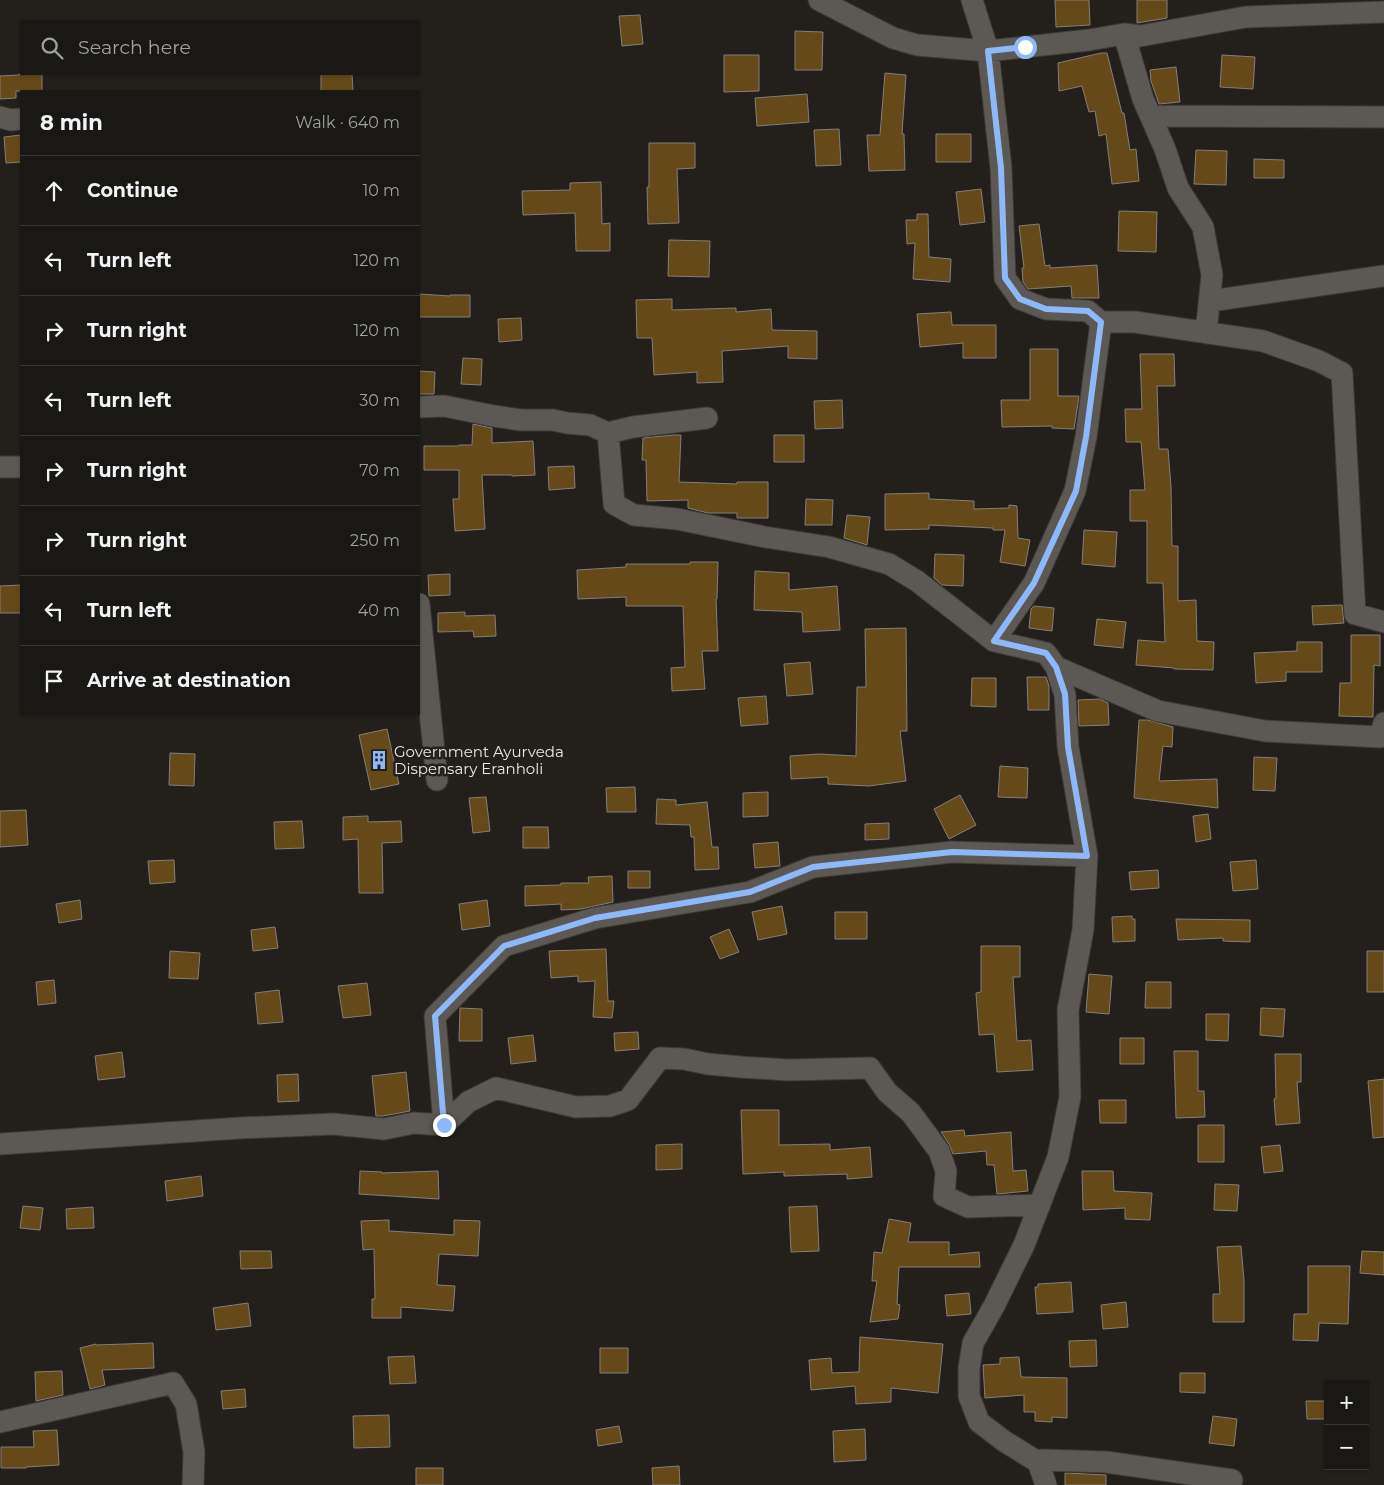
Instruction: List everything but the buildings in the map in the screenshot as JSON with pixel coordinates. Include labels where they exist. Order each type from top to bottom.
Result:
[{"type":"street","points":[[820,0],[892,38],[917,45],[988,51],[1089,40],[1124,34],[1140,36],[1246,17],[1384,12]]},
{"type":"street","points":[[972,0],[988,51],[1001,168],[1005,278],[1020,299],[1046,309],[1088,311],[1101,322],[1135,322],[1263,341],[1319,361],[1342,372],[1355,614],[1384,622]]},
{"type":"street","points":[[1124,34],[1143,99],[1165,149],[1178,188],[1203,227],[1212,275],[1206,333]]},
{"type":"street","points":[[1151,116],[1384,117]]},
{"type":"street","points":[[0,117],[11,120],[20,119]]},
{"type":"street","points":[[1210,301],[1384,276]]},
{"type":"street","points":[[994,641],[1034,583],[1076,491],[1086,437],[1101,322]]},
{"type":"street","points":[[420,407],[444,406],[520,420],[554,420],[590,425],[608,433],[633,427],[707,418]]},
{"type":"street","points":[[608,433],[614,504],[634,515],[677,519],[765,537],[829,547],[889,564],[917,581],[994,641],[1046,653],[1056,667],[1065,694],[1068,747],[1087,856],[1082,930],[1068,1010],[1070,1097],[1058,1157],[1024,1245],[994,1306],[973,1343],[969,1368],[969,1396],[979,1422],[1004,1441],[1038,1462],[1046,1485]]},
{"type":"street","points":[[0,467],[20,467]]},
{"type":"street","points":[[420,614],[437,780]]},
{"type":"street","points":[[1056,667],[1158,711],[1265,731],[1380,737],[1384,723]]},
{"type":"street","points":[[444,1125],[435,1016],[504,946],[595,918],[750,892],[813,867],[952,852],[1087,856]]},
{"type":"street","points":[[0,1144],[240,1128],[333,1124],[384,1129],[414,1123],[444,1125],[468,1102],[496,1088],[576,1107],[610,1106],[628,1100],[660,1058],[788,1070],[870,1068],[887,1092],[911,1113],[939,1151],[946,1171],[944,1196],[968,1207],[1040,1205]]},
{"type":"street","points":[[0,1422],[173,1383],[186,1404],[194,1452],[193,1485]]},
{"type":"street","points":[[1038,1462],[1042,1460],[1106,1462],[1232,1480]]},
{"type":"place","name":"Government Ayurveda Dispensary Eranholi","points":[[379,760]]},
{"type":"route","points":[[444,1125],[435,1016],[504,946],[595,918],[750,892],[813,867],[952,852],[1087,856],[1068,747],[1065,694],[1056,667],[1046,653],[994,641],[1034,583],[1076,491],[1091,405],[1101,322],[1088,311],[1046,309],[1020,299],[1005,278],[1001,168],[988,51],[1025,47]]}]
